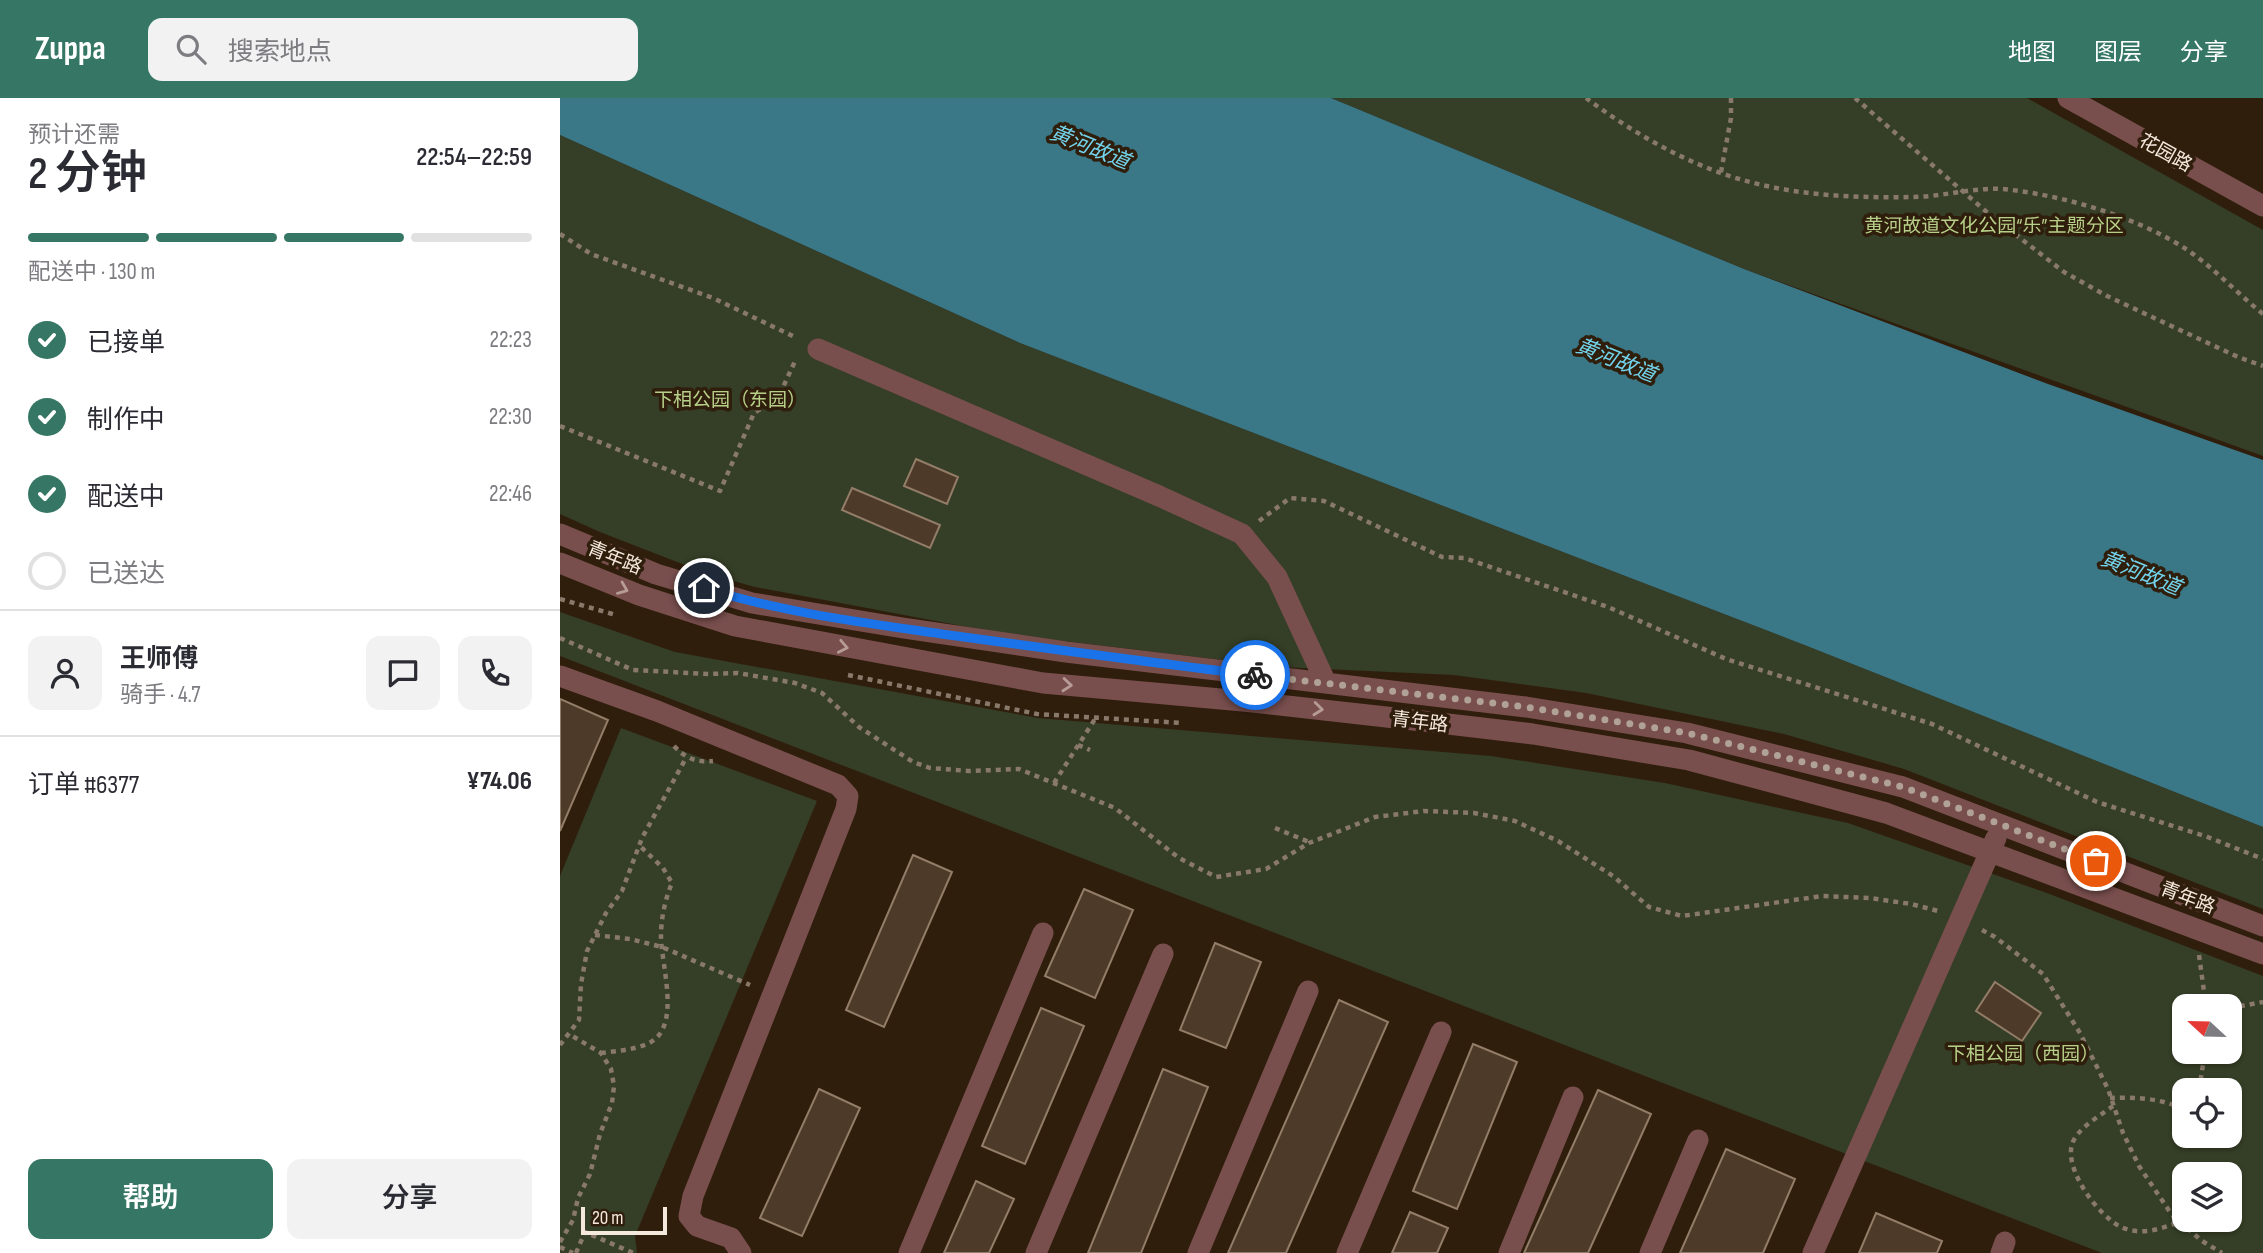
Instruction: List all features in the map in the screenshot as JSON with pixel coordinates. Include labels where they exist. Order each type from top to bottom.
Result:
[{"type":"street","name":"花园路","points":[[2068,98],[2263,206]]},
{"type":"street","points":[[811,345],[1242,534],[1277,577],[1326,683]]},
{"type":"street","name":"青年路","points":[[560,534],[656,574],[752,603],[1066,652],[1526,707],[1687,733],[1903,787],[2263,926]]},
{"type":"street","name":"青年路","points":[[560,563],[639,595],[735,626],[1043,683],[1256,703],[1533,734],[1689,760],[1886,813],[1991,850],[2263,954]]},
{"type":"street","points":[[560,676],[657,711],[838,785],[848,796],[846,809],[693,1196],[689,1216],[696,1226],[731,1238],[741,1253]]},
{"type":"street","points":[[1813,1253],[2001,823]]},
{"type":"street","points":[[909,1253],[1043,933]]},
{"type":"street","points":[[1036,1253],[1163,954]]},
{"type":"street","points":[[1198,1253],[1308,991]]},
{"type":"street","points":[[1347,1253],[1441,1032]]},
{"type":"street","points":[[1508,1253],[1573,1097]]},
{"type":"street","points":[[1650,1253],[1698,1140]]},
{"type":"path","points":[[1586,98],[1666,150],[1756,184],[1840,196],[1937,197],[2009,189],[2084,205],[2152,231],[2185,249],[2263,314]]},
{"type":"path","points":[[1721,172],[1731,118],[1731,98]]},
{"type":"path","points":[[1855,98],[1989,214],[2064,272],[2238,357],[2263,366]]},
{"type":"path","points":[[560,234],[591,254],[713,298],[811,345],[778,398],[754,413],[720,491],[560,426]]},
{"type":"path","points":[[1242,534],[1290,498],[1324,500],[1442,557],[1464,558],[1608,607],[1726,659],[1932,724],[2097,802],[2205,836],[2263,859]]},
{"type":"path","points":[[560,599],[624,617]]},
{"type":"path","points":[[560,638],[633,670],[738,673],[795,683],[822,694],[859,727],[913,762],[930,768],[969,771],[1019,769],[1115,808],[1179,858],[1216,877],[1266,869],[1309,843],[1375,817],[1424,811],[1474,813],[1516,821],[1558,841],[1613,876],[1649,907],[1682,916],[1822,896],[1870,898],[1911,904],[1961,919],[1995,937],[2043,974],[2080,1033],[2139,1166],[2172,1215]]},
{"type":"path","points":[[846,674],[1037,714],[1189,723]]},
{"type":"path","points":[[1054,783],[1096,718],[1100,688]]},
{"type":"path","points":[[1078,745],[1090,750]]},
{"type":"path","points":[[560,1045],[579,1020],[581,984],[587,951],[606,913],[622,891],[639,845],[686,758]]},
{"type":"path","points":[[1275,828],[1309,843]]},
{"type":"path","points":[[601,1054],[649,1043],[661,1034],[666,1020],[667,997],[660,936],[672,883],[663,868],[639,845]]},
{"type":"path","points":[[595,935],[630,939],[662,947],[773,995]]},
{"type":"path","points":[[2198,944],[2204,994]]},
{"type":"path","points":[[2242,1006],[2263,1002]]},
{"type":"path","points":[[569,1034],[601,1054],[611,1069],[614,1086],[612,1103],[600,1134],[590,1174],[578,1198],[573,1220],[560,1245],[575,1253],[585,1232],[633,1253]]},
{"type":"path","points":[[2110,1098],[2132,1097],[2172,1104]]},
{"type":"path","points":[[2113,1106],[2075,1137],[2070,1151],[2073,1165],[2097,1209],[2122,1228],[2156,1230],[2172,1225]]},
{"type":"path","points":[[2192,1232],[2222,1253]]},
{"type":"green space","name":"黄河故道文化公园“乐”主题分区","points":[[1331,98],[2027,98],[2263,230],[2263,456],[1744,269]]},
{"type":"green space","name":"下相公园（东园）","points":[[560,135],[1020,343],[1807,646],[2263,827],[2263,909],[1904,769],[1784,734],[1586,693],[1454,675],[1281,667],[1005,634],[755,587],[708,574],[560,514]]},
{"type":"green space","name":"下相公园（西园）","points":[[560,612],[675,652],[1038,718],[1491,756],[1665,783],[1848,823],[2047,893],[2263,976],[2263,1253],[2102,1253],[560,656]]},
{"type":"green space","points":[[621,728],[817,801],[635,1236],[637,1253],[560,1253],[560,876]]},
{"type":"water","name":"黄河故道","points":[[560,98],[1331,98],[1744,269],[2048,384],[2263,460],[2263,827],[1807,646],[1020,343],[560,135]]},
{"type":"building","points":[[916,459],[958,477],[947,504],[904,486]]},
{"type":"building","points":[[852,488],[940,525],[930,548],[842,510]]},
{"type":"building","points":[[560,699],[608,720],[560,831]]},
{"type":"building","points":[[913,855],[952,872],[884,1027],[846,1010]]},
{"type":"building","points":[[1084,889],[1133,910],[1095,998],[1045,976]]},
{"type":"building","points":[[1215,943],[1261,962],[1226,1048],[1180,1030]]},
{"type":"building","points":[[1995,982],[2041,1013],[2022,1041],[1976,1011]]},
{"type":"building","points":[[1339,1000],[1388,1022],[1286,1253],[1228,1253]]},
{"type":"building","points":[[1041,1008],[1084,1026],[1025,1164],[982,1146]]},
{"type":"building","points":[[1473,1044],[1517,1062],[1457,1209],[1413,1191]]},
{"type":"building","points":[[1163,1069],[1208,1087],[1141,1253],[1088,1253]]},
{"type":"building","points":[[819,1089],[860,1108],[802,1236],[760,1218]]},
{"type":"building","points":[[1598,1090],[1651,1114],[1588,1253],[1524,1253]]},
{"type":"building","points":[[1726,1149],[1795,1179],[1763,1253],[1680,1253]]},
{"type":"building","points":[[976,1181],[1014,1199],[989,1253],[944,1253]]},
{"type":"building","points":[[1410,1212],[1448,1228],[1437,1253],[1392,1253]]},
{"type":"building","points":[[1876,1213],[1942,1241],[1937,1253],[1859,1253]]},
{"type":"way so far","points":[[1255,675],[1526,707],[1687,733],[1903,787],[2096,861]]},
{"type":"route","points":[[704,588],[752,603],[903,628],[1066,652],[1255,675]]}]
